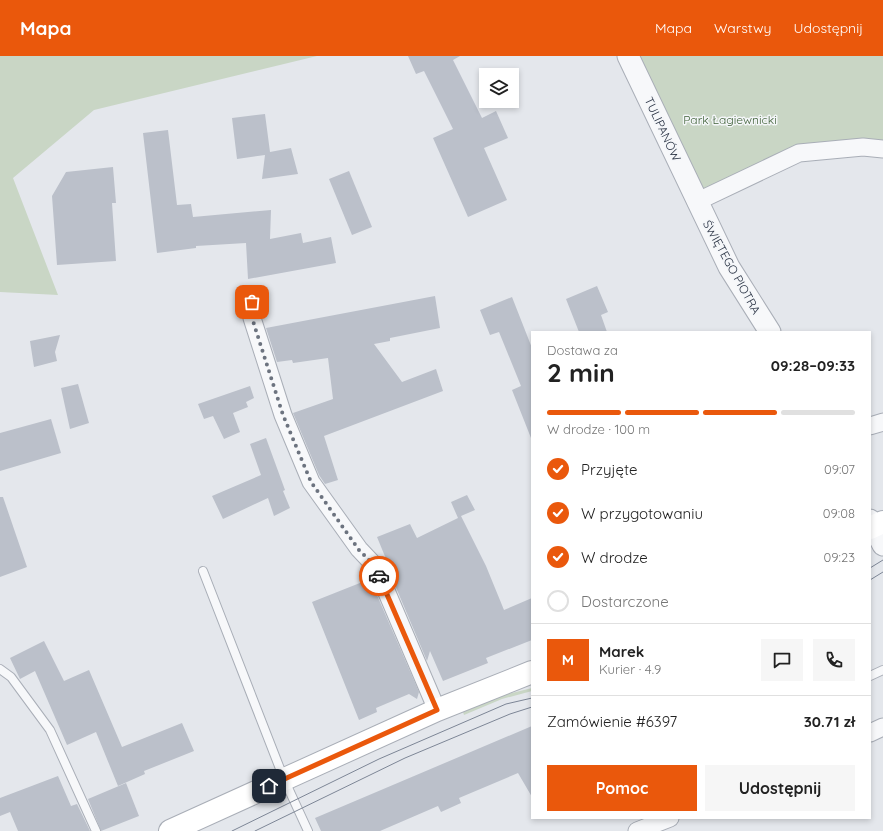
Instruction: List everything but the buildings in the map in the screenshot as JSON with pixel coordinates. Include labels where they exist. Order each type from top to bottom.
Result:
[{"type":"main road","points":[[170,831],[437,710],[531,672]]},
{"type":"street","name":"TULIPANÓW","points":[[628,56],[696,202]]},
{"type":"street","points":[[696,202],[799,153],[863,147],[883,149]]},
{"type":"street","name":"ŚWIĘTEGO PIOTRA","points":[[696,202],[729,267],[769,331]]},
{"type":"street","points":[[252,302],[252,318],[283,415],[311,482],[359,550],[376,567],[437,710]]},
{"type":"street","points":[[871,426],[883,422]]},
{"type":"street","points":[[871,733],[883,727]]},
{"type":"street","points":[[637,831],[667,819]]},
{"type":"lane","points":[[203,571],[284,779],[308,831]]},
{"type":"lane","points":[[0,669],[11,677],[50,730],[96,831]]},
{"type":"lane","points":[[871,676],[883,670]]},
{"type":"green space","points":[[0,56],[317,56],[94,110],[13,178],[58,295],[0,292]]},
{"type":"green space","name":"Park Łagiewnicki","points":[[628,56],[883,56],[883,156],[811,153],[696,202]]},
{"type":"green space","points":[[531,688],[531,691],[502,699],[464,715],[463,712],[504,695]]},
{"type":"tram line","points":[[871,567],[883,560]]},
{"type":"tram line","points":[[871,579],[883,572]]},
{"type":"tram line","points":[[232,831],[379,759],[506,704],[531,698]]},
{"type":"tram line","points":[[255,831],[405,758],[510,714],[531,707]]},
{"type":"way so far","points":[[252,302],[252,318],[283,415],[311,482],[359,550],[376,567],[379,576]]},
{"type":"route","points":[[269,786],[437,710],[379,576]]}]
